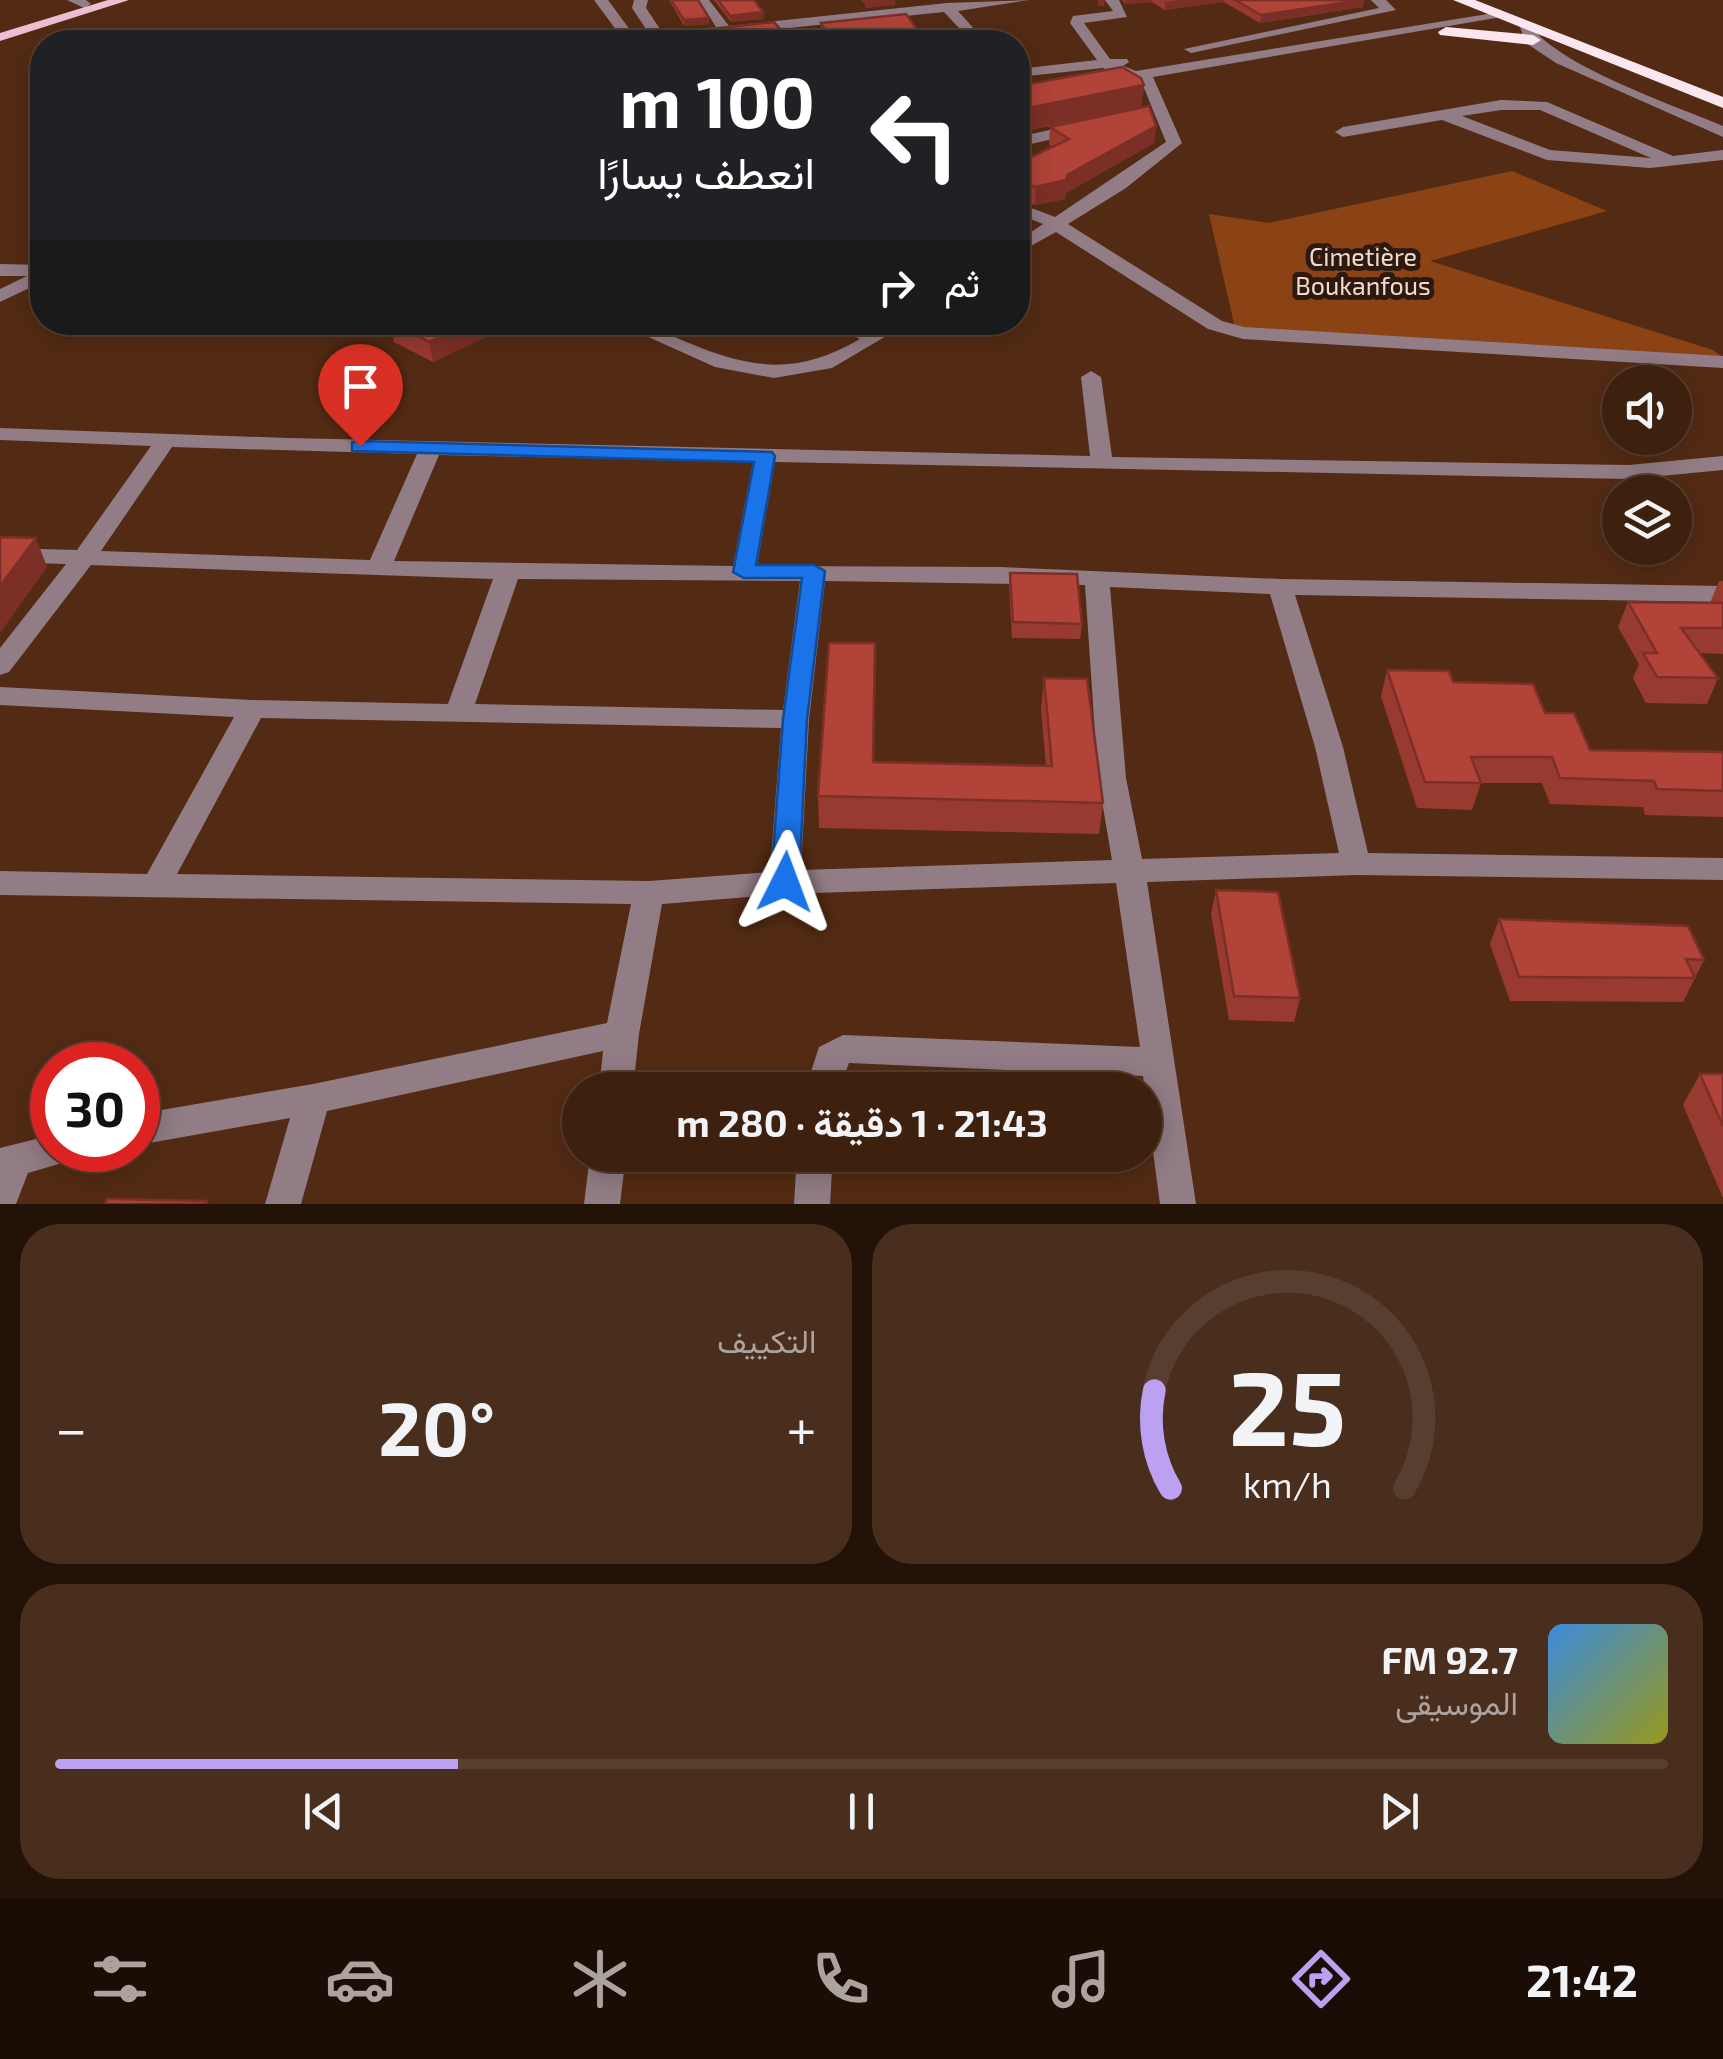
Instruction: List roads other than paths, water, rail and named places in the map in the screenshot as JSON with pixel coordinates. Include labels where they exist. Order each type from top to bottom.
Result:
[{"type":"highway","points":[[1461,0],[1723,103]]},
{"type":"highway","points":[[1484,0],[1599,46],[1723,86]]},
{"type":"highway","points":[[1446,32],[1517,25]]},
{"type":"main road","points":[[0,33],[122,0]]},
{"type":"main road","points":[[0,33],[85,1]]},
{"type":"street","points":[[601,0],[623,30]]},
{"type":"street","points":[[642,0],[639,8],[656,30]]},
{"type":"street","points":[[714,30],[1022,0]]},
{"type":"street","points":[[1112,0],[1122,14],[1076,21],[1107,65],[1138,78],[1517,25],[1562,60],[1723,132]]},
{"type":"street","points":[[1030,72],[1107,65],[1389,10],[1378,0]]},
{"type":"street","points":[[704,2],[724,29]]},
{"type":"street","points":[[947,7],[968,30]]},
{"type":"street","points":[[790,21],[798,30]]},
{"type":"street","points":[[1092,86],[1446,32]]},
{"type":"street","points":[[1030,240],[1170,150],[1174,143],[1138,78]]},
{"type":"street","points":[[1344,132],[1514,104],[1542,105],[1674,162]]},
{"type":"street","points":[[1444,114],[1547,156],[1596,162],[1674,162],[1723,155]]},
{"type":"street","points":[[1030,141],[1106,123]]},
{"type":"street","points":[[1030,213],[1055,224],[1215,326],[1242,334],[1723,362]]},
{"type":"street","points":[[0,270],[30,272]]},
{"type":"street","points":[[0,296],[30,280]]},
{"type":"street","points":[[657,335],[746,370],[780,374],[824,365],[880,335]]},
{"type":"street","points":[[868,335],[875,338]]},
{"type":"street","points":[[1091,377],[1102,464]]},
{"type":"street","points":[[0,434],[1102,464],[1629,472],[1723,463]]},
{"type":"street","points":[[0,666],[84,558],[166,440]]},
{"type":"street","points":[[379,567],[431,448]]},
{"type":"street","points":[[744,572],[765,456]]},
{"type":"street","points":[[0,555],[508,572],[814,571],[1280,587],[1723,594]]},
{"type":"street","points":[[785,882],[795,719],[814,571]]},
{"type":"street","points":[[458,714],[508,572]]},
{"type":"street","points":[[1097,578],[1112,778],[1178,1204]]},
{"type":"street","points":[[1280,587],[1329,747],[1356,864]]},
{"type":"street","points":[[0,696],[252,709],[795,719]]},
{"type":"street","points":[[154,888],[252,709]]},
{"type":"street","points":[[0,883],[649,892],[785,882],[1356,864],[1723,870]]},
{"type":"street","points":[[618,1072],[649,892]]},
{"type":"street","points":[[160,1126],[313,1099],[531,1050],[622,1034]]},
{"type":"street","points":[[827,1072],[831,1056],[842,1048],[1159,1062]]},
{"type":"street","points":[[283,1204],[313,1099]]},
{"type":"street","points":[[0,1199],[7,1162]]},
{"type":"street","points":[[602,1204],[606,1172]]},
{"type":"street","points":[[812,1204],[814,1172]]},
{"type":"park label","name":"Cimetière Boukanfous","points":[[1363,270]]}]
